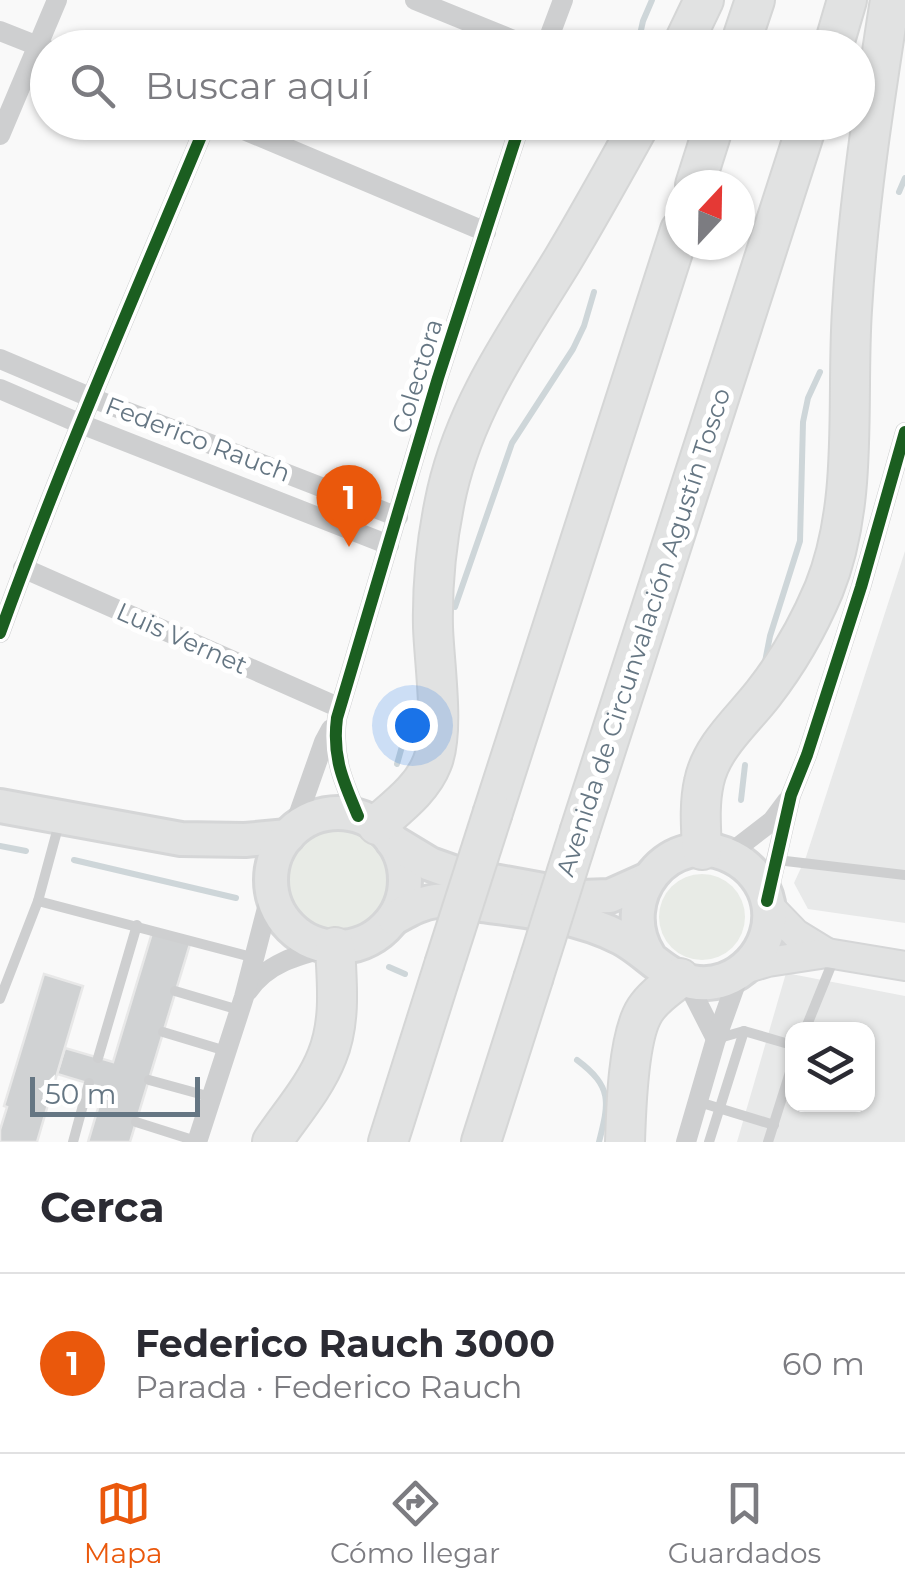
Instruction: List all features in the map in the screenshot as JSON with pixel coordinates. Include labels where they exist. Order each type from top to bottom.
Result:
[{"type":"highway","points":[[690,30],[704,0]]},
{"type":"highway","points":[[745,30],[754,0]]},
{"type":"highway","points":[[838,30],[847,0]]},
{"type":"highway","points":[[875,97],[890,0]]},
{"type":"highway","points":[[376,827],[416,788],[435,758],[435,562],[448,489],[466,426],[501,358],[631,140]]},
{"type":"highway","points":[[700,170],[709,140]]},
{"type":"highway","name":"Avenida de Circunvalación Agustín Tosco","points":[[481,1142],[802,140]]},
{"type":"highway","points":[[715,853],[701,801],[708,769],[796,645],[822,593],[838,548],[848,469],[851,321],[869,140]]},
{"type":"highway","points":[[388,1142],[670,260]]},
{"type":"highway","points":[[272,1142],[322,1068],[332,1044],[336,1010],[333,947]]},
{"type":"highway","points":[[625,1142],[638,1021],[654,998],[683,979]]},
{"type":"main road","points":[[0,806],[181,839],[245,840],[290,833],[326,814],[376,827],[430,864],[461,875],[581,898],[610,896],[648,880]]},
{"type":"main road","points":[[290,833],[272,864],[274,903],[288,925],[307,940],[348,947],[382,932],[403,901],[404,864],[376,827]]},
{"type":"main road","points":[[181,839],[240,862],[271,886]]},
{"type":"main road","points":[[650,956],[640,937],[638,902],[648,880],[667,861],[691,851],[715,853],[742,863],[756,877],[768,903],[796,934],[832,954]]},
{"type":"main road","points":[[394,918],[416,906],[445,900],[595,926],[650,956],[664,970],[701,983],[768,962],[832,954],[905,966]]},
{"type":"main road","points":[[742,970],[756,957],[766,937],[768,903]]},
{"type":"street","points":[[47,30],[56,0]]},
{"type":"street","points":[[415,0],[489,30]]},
{"type":"street","points":[[552,30],[563,0]]},
{"type":"street","points":[[0,31],[30,43]]},
{"type":"street","points":[[0,135],[30,73]]},
{"type":"street","points":[[0,634],[81,424],[199,140]]},
{"type":"street","points":[[268,140],[486,232]]},
{"type":"street","name":"Colectora","points":[[376,827],[336,757],[334,739],[339,713],[438,378],[514,140]]},
{"type":"street","name":"Federico Rauch","points":[[0,360],[398,517]]},
{"type":"street","name":"Federico Rauch","points":[[0,390],[388,545]]},
{"type":"street","points":[[768,903],[791,795],[808,755],[855,606],[905,432]]},
{"type":"street","name":"Luis Vernet","points":[[24,568],[339,713]]},
{"type":"street","name":"Colectora","points":[[290,833],[339,713]]},
{"type":"street","points":[[715,853],[772,822],[791,795]]},
{"type":"street","points":[[197,1142],[242,1004],[271,886]]},
{"type":"street","points":[[242,1004],[254,981],[276,964],[333,947]]},
{"type":"street","points":[[686,1142],[709,1105],[716,1039],[742,970]]},
{"type":"street","points":[[683,979],[716,1039]]},
{"type":"lane","points":[[0,998],[38,901],[60,817]]},
{"type":"lane","points":[[777,860],[905,875]]},
{"type":"lane","points":[[38,901],[255,958]]},
{"type":"lane","points":[[98,1058],[137,925]]},
{"type":"lane","points":[[809,1022],[832,954]]},
{"type":"lane","points":[[122,977],[137,981]]},
{"type":"lane","points":[[176,991],[242,1004]]},
{"type":"lane","points":[[110,1018],[125,1022]]},
{"type":"lane","points":[[716,1039],[744,1030],[785,1042]]},
{"type":"lane","points":[[709,1142],[709,1105],[744,1030]]},
{"type":"lane","points":[[163,1032],[227,1051]]},
{"type":"lane","points":[[149,1080],[211,1098]]},
{"type":"lane","points":[[72,1142],[89,1083]]},
{"type":"lane","points":[[768,1142],[785,1089]]},
{"type":"lane","points":[[709,1105],[774,1125]]},
{"type":"lane","points":[[83,1108],[97,1112]]},
{"type":"lane","points":[[136,1122],[197,1142]]},
{"type":"shaded area","points":[[905,551],[905,923],[808,909],[794,883],[806,857]]},
{"type":"shaded area","points":[[338,830],[357,834],[374,845],[385,862],[389,881],[385,900],[374,917],[357,928],[338,932],[319,928],[302,917],[291,900],[287,881],[291,862],[302,845],[319,834]]},
{"type":"shaded area","points":[[702,874],[732,887],[745,917],[732,947],[702,960],[672,947],[659,917],[672,887]]},
{"type":"shaded area","points":[[786,973],[905,996],[905,1142],[737,1142]]},
{"type":"building","points":[[152,933],[190,944],[130,1142],[88,1142],[104,1088],[57,1074],[65,1048],[113,1062]]},
{"type":"building","points":[[44,974],[83,986],[37,1142],[0,1142],[7,1107],[4,1106]]},
{"type":"waterway","points":[[641,30],[652,0]]},
{"type":"waterway","points":[[899,192],[905,178]]},
{"type":"waterway","points":[[455,607],[512,443],[573,349],[594,292]]},
{"type":"waterway","points":[[764,667],[800,541],[803,422],[820,372]]},
{"type":"waterway","points":[[397,764],[412,711]]},
{"type":"waterway","points":[[741,800],[745,765]]},
{"type":"waterway","points":[[0,846],[26,851]]},
{"type":"waterway","points":[[74,860],[236,898]]},
{"type":"waterway","points":[[389,967],[405,974]]},
{"type":"waterway","points":[[577,1060],[597,1079],[605,1096],[599,1142]]},
{"type":"cycle path","points":[[0,633],[74,441],[199,140]]},
{"type":"cycle path","points":[[358,816],[337,757],[337,718],[438,378],[515,140]]},
{"type":"cycle path","points":[[767,901],[791,795],[861,587],[905,432]]},
{"type":"place","name":"Federico Rauch 3000","points":[[349,547]]}]
